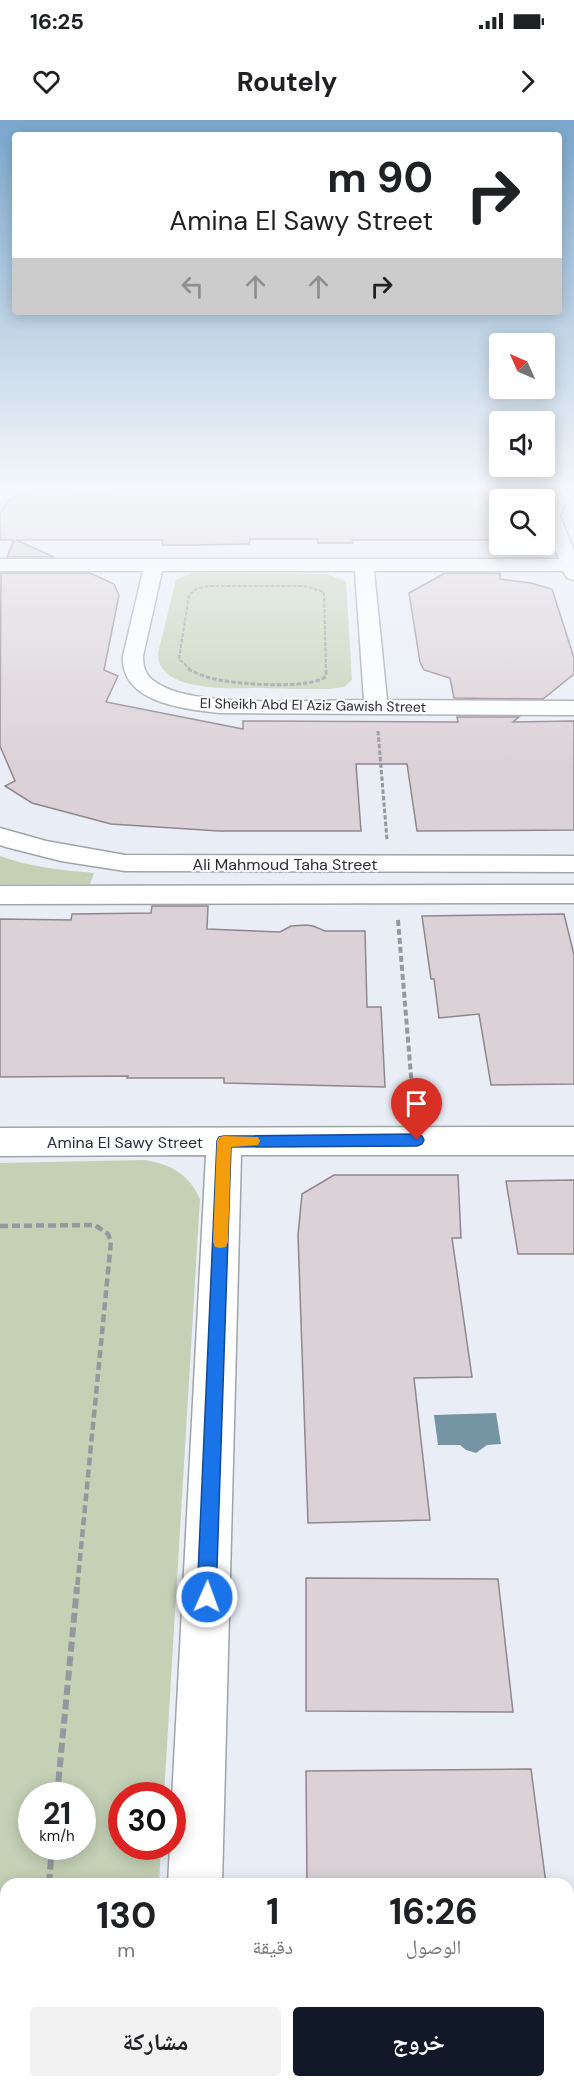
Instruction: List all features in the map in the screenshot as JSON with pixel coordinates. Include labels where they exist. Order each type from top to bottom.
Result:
[{"type":"street","name":"El Sheikh Abd El Aziz Gawish Street","points":[[150,582],[133,656],[134,670],[144,684],[163,695],[199,704],[574,708]]},
{"type":"street","points":[[365,582],[376,706]]},
{"type":"street","name":"Ali Mahmoud Taha Street","points":[[0,836],[20,844],[70,856],[125,863],[574,864]]},
{"type":"street","name":"Ali Mahmoud Taha Street","points":[[0,895],[574,894]]},
{"type":"street","points":[[195,1878],[224,1141]]},
{"type":"street","name":"Amina El Sawy Street","points":[[0,1142],[574,1141]]},
{"type":"path","points":[[219,586],[305,586],[324,592],[326,676],[322,680],[309,683],[214,681],[188,670],[179,659],[191,592],[201,587],[219,586]]},
{"type":"path","points":[[376,706],[389,864]]},
{"type":"path","points":[[396,894],[417,1140]]},
{"type":"path","points":[[0,1226],[95,1225],[108,1234],[111,1241],[58,1782]]},
{"type":"path","points":[[49,1878],[51,1860]]},
{"type":"green space","points":[[176,582],[346,582],[352,680],[344,687],[329,689],[200,686],[170,676],[161,666],[158,653]]},
{"type":"green space","points":[[0,856],[34,865],[94,873],[90,884],[0,884]]},
{"type":"green space","points":[[144,1160],[163,1164],[178,1172],[196,1190],[200,1199],[165,1782],[108,1782],[108,1860],[160,1860],[159,1878],[0,1878],[0,1163]]},
{"type":"water","points":[[496,1413],[501,1444],[487,1445],[476,1453],[460,1445],[438,1445],[434,1415]]},
{"type":"building","points":[[1,582],[109,582],[114,584],[119,595],[104,670],[118,676],[106,702],[243,729],[243,721],[458,722],[457,717],[519,717],[513,722],[574,721],[574,830],[417,831],[407,764],[356,764],[361,831],[219,831],[111,824],[32,803],[5,786],[15,781],[0,746]]},
{"type":"building","points":[[429,582],[522,582],[552,589],[574,658],[574,674],[543,699],[454,698],[450,678],[424,670],[420,662],[409,593]]},
{"type":"building","points":[[152,906],[208,906],[207,929],[280,932],[291,926],[306,925],[325,931],[365,931],[367,1007],[381,1007],[385,1087],[224,1083],[224,1078],[0,1077],[0,919],[71,920],[72,914],[151,913]]},
{"type":"building","points":[[564,914],[574,955],[574,1084],[491,1085],[479,1014],[439,1018],[422,916]]},
{"type":"building","points":[[334,1175],[458,1175],[461,1238],[452,1238],[472,1377],[414,1378],[430,1520],[308,1523],[298,1235],[302,1194]]},
{"type":"building","points":[[574,1180],[574,1254],[518,1254],[506,1181]]},
{"type":"building","points":[[306,1578],[498,1579],[513,1712],[306,1711]]},
{"type":"building","points":[[531,1769],[545,1878],[307,1878],[306,1771]]},
{"type":"slow traffic","points":[[220,1242],[224,1141],[253,1141]]},
{"type":"route","points":[[207,1597],[224,1141],[417,1140]]}]
